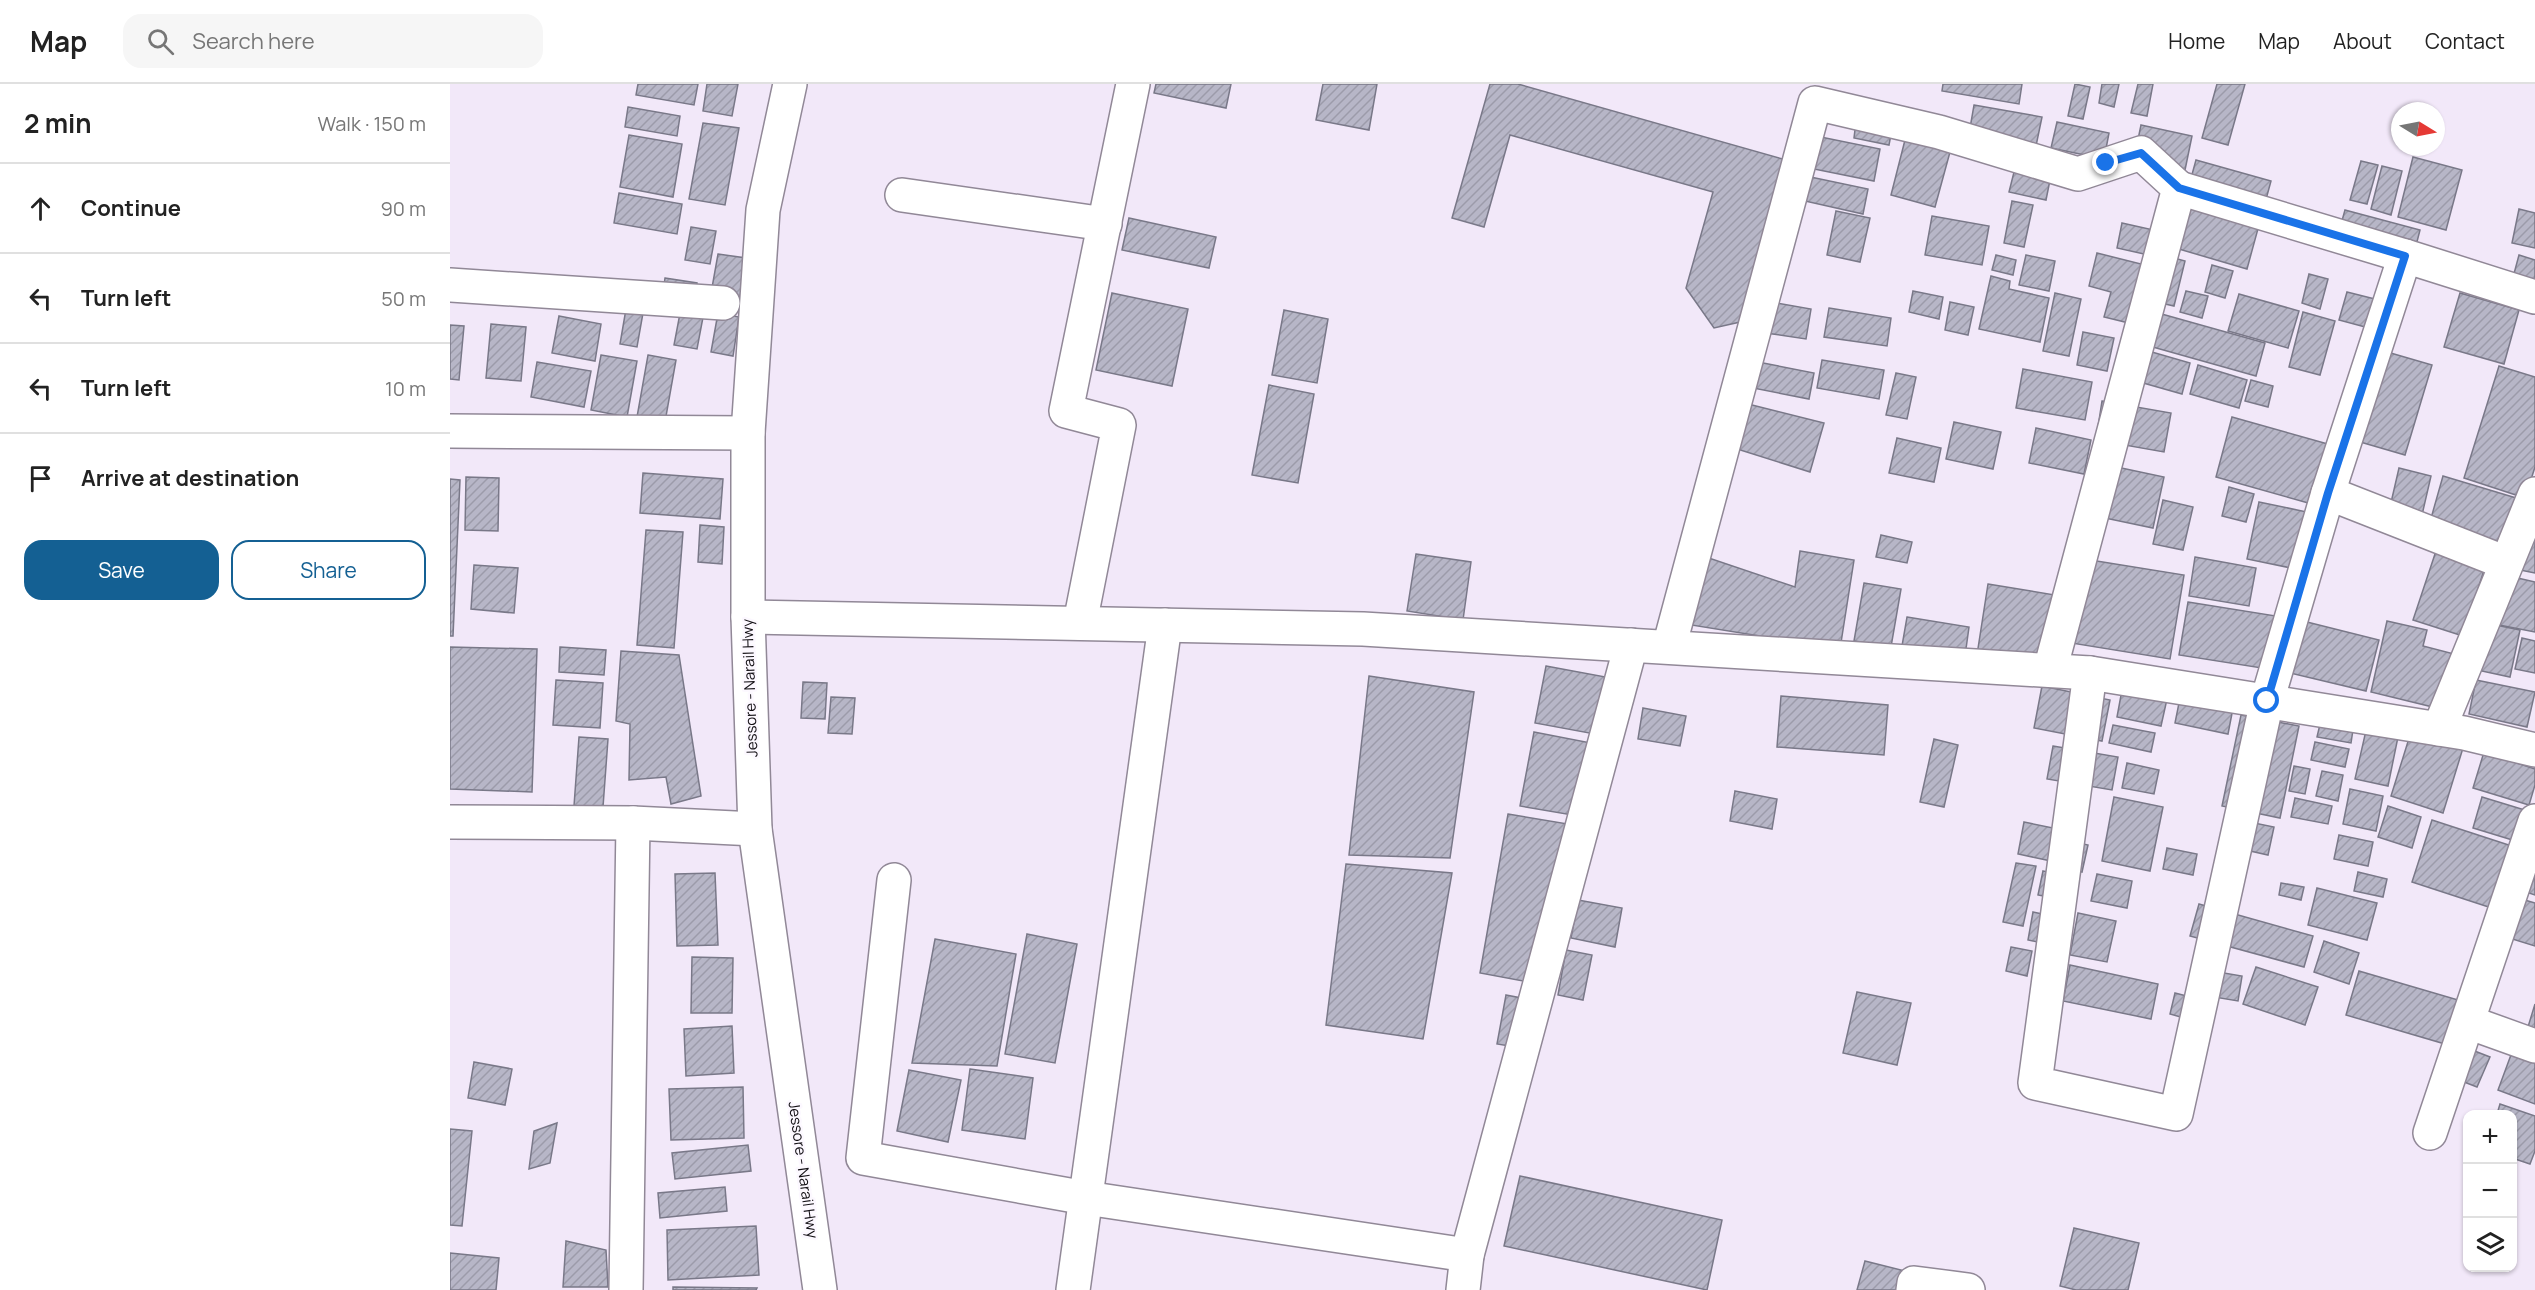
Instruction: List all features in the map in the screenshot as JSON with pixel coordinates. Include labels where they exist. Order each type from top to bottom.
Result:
[{"type":"main road","name":"Jessore - Narail Hwy","points":[[790,84],[763,210],[748,433],[748,617],[754,829],[820,1290]]},
{"type":"main road","points":[[1080,623],[1119,425],[1066,411],[1133,84]]},
{"type":"main road","points":[[1672,636],[1815,103],[1939,132],[2078,174],[2141,153],[2179,188],[2535,297]]},
{"type":"main road","points":[[2050,670],[2179,188]]},
{"type":"main road","points":[[902,195],[1105,224]]},
{"type":"main road","points":[[2090,673],[2035,1083],[2176,1114],[2267,701],[2328,493],[2405,256]]},
{"type":"main road","points":[[450,285],[723,303]]},
{"type":"main road","points":[[450,430],[748,433]]},
{"type":"main road","points":[[2328,493],[2492,557]]},
{"type":"main road","points":[[2439,729],[2535,494]]},
{"type":"main road","points":[[748,617],[1362,628],[2050,670],[2090,673],[2439,729],[2535,750]]},
{"type":"main road","points":[[1073,1290],[1165,625]]},
{"type":"main road","points":[[1462,1290],[1467,1255],[1631,645]]},
{"type":"main road","points":[[2430,1134],[2535,821]]},
{"type":"main road","points":[[450,822],[633,824],[754,829]]},
{"type":"main road","points":[[626,1290],[633,824]]},
{"type":"main road","points":[[894,880],[864,1158],[1086,1198],[1467,1255]]},
{"type":"main road","points":[[2468,1022],[2535,1046]]},
{"type":"main road","points":[[1913,1290],[1914,1283],[1968,1290]]},
{"type":"building","points":[[638,84],[698,84],[694,105],[636,95]]},
{"type":"building","points":[[707,84],[738,84],[732,116],[703,111]]},
{"type":"building","points":[[1156,84],[1231,84],[1226,108],[1154,93]]},
{"type":"building","points":[[1323,84],[1377,84],[1369,130],[1316,120]]},
{"type":"building","points":[[1490,84],[1518,84],[1786,160],[1740,322],[1714,328],[1686,288],[1713,192],[1510,135],[1484,227],[1452,218]]},
{"type":"building","points":[[1943,84],[2022,84],[2019,104],[1942,91]]},
{"type":"building","points":[[2075,84],[2090,87],[2083,119],[2068,116]]},
{"type":"building","points":[[2102,84],[2119,84],[2114,107],[2099,103]]},
{"type":"building","points":[[2138,84],[2153,84],[2147,116],[2131,113]]},
{"type":"building","points":[[2217,84],[2245,84],[2228,145],[2202,138]]},
{"type":"building","points":[[1974,105],[2042,117],[2036,146],[1969,134]]},
{"type":"building","points":[[628,107],[680,116],[677,136],[625,127]]},
{"type":"building","points":[[1856,122],[1892,129],[1889,145],[1854,138]]},
{"type":"building","points":[[2057,122],[2109,133],[2104,159],[2051,148]]},
{"type":"building","points":[[703,123],[739,128],[725,205],[689,199]]},
{"type":"building","points":[[2141,125],[2192,136],[2185,170],[2134,159]]},
{"type":"building","points":[[1806,134],[1880,149],[1874,181],[1799,166]]},
{"type":"building","points":[[629,135],[682,144],[673,197],[620,187]]},
{"type":"building","points":[[1905,140],[1950,152],[1935,207],[1891,195]]},
{"type":"building","points":[[2413,157],[2462,170],[2446,230],[2398,217]]},
{"type":"building","points":[[2196,160],[2271,181],[2247,269],[2172,247]]},
{"type":"building","points":[[2361,161],[2378,165],[2367,204],[2350,200]]},
{"type":"building","points":[[2382,166],[2402,171],[2391,215],[2371,209]]},
{"type":"building","points":[[2015,168],[2051,175],[2046,200],[2009,192]]},
{"type":"building","points":[[1801,175],[1868,189],[1863,214],[1796,199]]},
{"type":"building","points":[[619,193],[682,204],[677,234],[614,223]]},
{"type":"building","points":[[2012,201],[2033,205],[2024,247],[2004,243]]},
{"type":"building","points":[[2519,209],[2535,213],[2535,248],[2512,243]]},
{"type":"building","points":[[2345,210],[2420,230],[2410,269],[2334,249]]},
{"type":"building","points":[[1836,211],[1870,218],[1860,262],[1827,255]]},
{"type":"building","points":[[1932,216],[1989,226],[1982,265],[1925,255]]},
{"type":"building","points":[[1129,218],[1216,237],[1209,268],[1122,250]]},
{"type":"building","points":[[2122,223],[2158,231],[2153,256],[2117,248]]},
{"type":"building","points":[[691,227],[716,231],[710,264],[685,260]]},
{"type":"building","points":[[2097,253],[2145,265],[2129,323],[2104,317],[2111,292],[2089,286]]},
{"type":"building","points":[[718,254],[746,258],[739,304],[710,299]]},
{"type":"building","points":[[1996,255],[2016,260],[2013,275],[1992,270]]},
{"type":"building","points":[[2026,255],[2055,261],[2049,291],[2019,285]]},
{"type":"building","points":[[2163,255],[2185,261],[2174,306],[2152,301]]},
{"type":"building","points":[[2519,255],[2535,260],[2535,304],[2508,296]]},
{"type":"building","points":[[2212,265],[2233,271],[2225,298],[2205,292]]},
{"type":"building","points":[[2309,274],[2328,279],[2320,309],[2302,303]]},
{"type":"building","points":[[1991,276],[2010,281],[2009,289],[2049,298],[2040,342],[1979,329]]},
{"type":"building","points":[[665,278],[697,283],[695,299],[663,293]]},
{"type":"building","points":[[1913,291],[1943,297],[1939,319],[1909,312]]},
{"type":"building","points":[[2186,291],[2208,296],[2202,318],[2180,312]]},
{"type":"building","points":[[2347,292],[2391,303],[2384,332],[2339,320]]},
{"type":"building","points":[[1112,293],[1188,309],[1172,386],[1096,370]]},
{"type":"building","points":[[2055,293],[2081,299],[2069,356],[2043,351]]},
{"type":"building","points":[[2460,293],[2519,310],[2504,364],[2444,347]]},
{"type":"building","points":[[2239,294],[2299,311],[2288,348],[2228,331]]},
{"type":"building","points":[[1771,302],[1811,309],[1806,339],[1766,333]]},
{"type":"building","points":[[1950,302],[1974,307],[1968,335],[1945,330]]},
{"type":"building","points":[[681,308],[704,312],[697,349],[674,345]]},
{"type":"building","points":[[1829,308],[1891,318],[1887,346],[1824,337]]},
{"type":"building","points":[[626,309],[643,313],[637,347],[620,344]]},
{"type":"building","points":[[1284,310],[1328,319],[1317,383],[1272,375]]},
{"type":"building","points":[[2151,311],[2265,343],[2256,376],[2142,344]]},
{"type":"building","points":[[2303,312],[2335,321],[2320,375],[2289,367]]},
{"type":"building","points":[[718,313],[739,317],[733,356],[711,352]]},
{"type":"building","points":[[559,316],[601,324],[595,361],[552,353]]},
{"type":"building","points":[[491,324],[526,327],[521,381],[486,378]]},
{"type":"building","points":[[450,325],[464,326],[459,380],[450,379]]},
{"type":"building","points":[[2083,332],[2114,338],[2107,371],[2077,365]]},
{"type":"building","points":[[2370,347],[2432,365],[2405,455],[2343,437]]},
{"type":"building","points":[[2138,348],[2190,363],[2182,394],[2129,379]]},
{"type":"building","points":[[601,355],[637,361],[627,417],[591,410]]},
{"type":"building","points":[[648,355],[676,360],[665,422],[637,417]]},
{"type":"building","points":[[1822,360],[1884,370],[1879,399],[1817,388]]},
{"type":"building","points":[[537,362],[591,371],[584,407],[531,397]]},
{"type":"building","points":[[1758,362],[1814,373],[1809,399],[1753,388]]},
{"type":"building","points":[[2198,365],[2247,380],[2239,408],[2190,394]]},
{"type":"building","points":[[2499,366],[2535,377],[2535,467],[2525,498],[2464,478]]},
{"type":"building","points":[[2023,369],[2092,382],[2085,420],[2016,408]]},
{"type":"building","points":[[1896,373],[1916,377],[1907,419],[1886,415]]},
{"type":"building","points":[[2251,380],[2273,386],[2268,407],[2245,401]]},
{"type":"building","points":[[1269,385],[1314,394],[1298,483],[1252,475]]},
{"type":"building","points":[[2102,401],[2171,413],[2164,452],[2096,440]]},
{"type":"building","points":[[1748,404],[1824,423],[1810,472],[1734,448]]},
{"type":"building","points":[[2232,417],[2335,446],[2319,506],[2216,477]]},
{"type":"building","points":[[1954,422],[2001,432],[1993,469],[1946,459]]},
{"type":"building","points":[[2036,428],[2091,440],[2084,474],[2029,463]]},
{"type":"building","points":[[1897,438],[1941,448],[1934,482],[1889,473]]},
{"type":"building","points":[[2112,466],[2164,477],[2153,528],[2100,517]]},
{"type":"building","points":[[2399,468],[2431,476],[2422,515],[2390,507]]},
{"type":"building","points":[[643,473],[723,479],[720,519],[640,513]]},
{"type":"building","points":[[2443,476],[2523,500],[2504,566],[2424,543]]},
{"type":"building","points":[[466,477],[499,478],[498,531],[465,530]]},
{"type":"building","points":[[450,479],[460,480],[453,636],[450,636]]},
{"type":"building","points":[[2229,487],[2254,494],[2246,522],[2222,516]]},
{"type":"building","points":[[2163,500],[2193,507],[2183,550],[2153,544]]},
{"type":"building","points":[[2259,502],[2307,512],[2296,569],[2247,559]]},
{"type":"building","points":[[700,525],[724,527],[722,564],[698,562]]},
{"type":"building","points":[[646,530],[683,532],[674,648],[637,645]]},
{"type":"building","points":[[1881,535],[1912,542],[1907,563],[1876,557]]},
{"type":"building","points":[[2535,537],[2535,573],[2515,569]]},
{"type":"building","points":[[1800,551],[1854,560],[1840,649],[1685,624],[1697,554],[1795,587]]},
{"type":"building","points":[[2436,551],[2485,567],[2463,636],[2413,620]]},
{"type":"building","points":[[1416,554],[1471,562],[1463,620],[1407,611]]},
{"type":"building","points":[[2195,557],[2256,568],[2249,606],[2189,596]]},
{"type":"building","points":[[2078,558],[2184,575],[2170,659],[2065,642]]},
{"type":"building","points":[[474,565],[518,568],[514,613],[471,609]]},
{"type":"building","points":[[2509,576],[2535,582],[2535,632],[2499,625]]},
{"type":"building","points":[[1864,583],[1901,589],[1891,647],[1854,641]]},
{"type":"building","points":[[1988,584],[2055,595],[2043,666],[1977,655]]},
{"type":"building","points":[[2188,602],[2276,616],[2268,669],[2179,655]]},
{"type":"building","points":[[1907,617],[1969,627],[1965,656],[1902,646]]},
{"type":"building","points":[[2291,618],[2379,640],[2366,691],[2278,670]]},
{"type":"building","points":[[2387,621],[2427,630],[2423,646],[2454,654],[2441,709],[2371,692]]},
{"type":"building","points":[[2486,623],[2520,630],[2510,677],[2477,670]]},
{"type":"building","points":[[2522,638],[2535,641],[2535,673],[2515,669]]},
{"type":"building","points":[[450,647],[537,649],[532,792],[450,789]]},
{"type":"building","points":[[560,647],[606,650],[604,675],[559,672]]},
{"type":"building","points":[[621,651],[679,655],[701,796],[671,804],[666,777],[629,780],[630,724],[616,721]]},
{"type":"building","points":[[1546,666],[1611,678],[1600,735],[1535,723]]},
{"type":"building","points":[[1369,676],[1474,692],[1450,858],[1349,855]]},
{"type":"building","points":[[556,680],[603,683],[600,728],[553,725]]},
{"type":"building","points":[[2476,680],[2535,692],[2527,727],[2469,714]]},
{"type":"building","points":[[803,682],[827,683],[825,719],[801,718]]},
{"type":"building","points":[[2042,686],[2110,700],[2102,741],[2034,728]]},
{"type":"building","points":[[2122,690],[2167,699],[2161,726],[2117,717]]},
{"type":"building","points":[[2181,693],[2234,703],[2228,734],[2175,723]]},
{"type":"building","points":[[1781,696],[1888,705],[1884,755],[1777,747]]},
{"type":"building","points":[[831,697],[855,698],[852,734],[828,733]]},
{"type":"building","points":[[1643,708],[1686,716],[1680,746],[1638,739]]},
{"type":"building","points":[[2241,715],[2299,726],[2280,818],[2222,806]]},
{"type":"building","points":[[2322,716],[2354,723],[2351,743],[2317,737]]},
{"type":"building","points":[[2113,725],[2155,733],[2151,752],[2109,743]]},
{"type":"building","points":[[2367,726],[2399,732],[2388,786],[2355,779]]},
{"type":"building","points":[[1534,732],[1591,743],[1578,816],[1520,806]]},
{"type":"building","points":[[2411,732],[2463,748],[2443,813],[2391,796]]},
{"type":"building","points":[[579,737],[608,739],[603,807],[574,806]]},
{"type":"building","points":[[1934,739],[1958,745],[1944,807],[1920,802]]},
{"type":"building","points":[[2315,742],[2349,749],[2345,767],[2311,760]]},
{"type":"building","points":[[2053,746],[2118,757],[2112,790],[2047,779]]},
{"type":"building","points":[[2484,752],[2535,769],[2535,785],[2529,805],[2473,788]]},
{"type":"building","points":[[2127,763],[2159,770],[2154,794],[2122,788]]},
{"type":"building","points":[[2294,766],[2310,769],[2305,794],[2289,791]]},
{"type":"building","points":[[2322,771],[2343,775],[2338,801],[2316,796]]},
{"type":"building","points":[[2350,789],[2383,796],[2376,831],[2343,824]]},
{"type":"building","points":[[1735,791],[1777,799],[1772,829],[1730,821]]},
{"type":"building","points":[[2114,797],[2163,807],[2150,871],[2102,861]]},
{"type":"building","points":[[2482,797],[2528,811],[2519,842],[2473,828]]},
{"type":"building","points":[[2295,798],[2332,806],[2328,824],[2291,817]]},
{"type":"building","points":[[2388,806],[2421,817],[2412,848],[2378,837]]},
{"type":"building","points":[[1508,814],[1574,825],[1545,985],[1480,973]]},
{"type":"building","points":[[2225,817],[2274,827],[2268,855],[2219,844]]},
{"type":"building","points":[[2432,820],[2524,850],[2504,912],[2412,882]]},
{"type":"building","points":[[2024,822],[2063,830],[2056,862],[2018,854]]},
{"type":"building","points":[[2339,835],[2373,842],[2368,866],[2334,859]]},
{"type":"building","points":[[2070,841],[2088,845],[2082,872],[2064,868]]},
{"type":"building","points":[[2167,848],[2197,854],[2193,875],[2163,869]]},
{"type":"building","points":[[2016,863],[2036,866],[2023,926],[2003,922]]},
{"type":"building","points":[[1346,864],[1452,873],[1423,1039],[1326,1025]]},
{"type":"building","points":[[2043,871],[2068,876],[2063,900],[2038,895]]},
{"type":"building","points":[[2358,872],[2387,879],[2383,897],[2354,891]]},
{"type":"building","points":[[715,873],[718,945],[677,946],[675,874]]},
{"type":"building","points":[[2535,873],[2535,895],[2517,889]]},
{"type":"building","points":[[2097,874],[2132,881],[2127,908],[2091,901]]},
{"type":"building","points":[[2281,883],[2304,887],[2301,900],[2279,895]]},
{"type":"building","points":[[2317,888],[2377,903],[2367,940],[2308,925]]},
{"type":"building","points":[[2518,898],[2535,903],[2535,946],[2506,937]]},
{"type":"building","points":[[1578,900],[1622,908],[1615,947],[1571,938]]},
{"type":"building","points":[[2199,904],[2313,936],[2304,967],[2190,936]]},
{"type":"building","points":[[2033,912],[2066,919],[2061,947],[2028,940]]},
{"type":"building","points":[[2078,913],[2116,921],[2107,962],[2070,955]]},
{"type":"building","points":[[1027,934],[1077,944],[1055,1063],[1005,1054]]},
{"type":"building","points":[[935,939],[1016,954],[997,1066],[912,1063]]},
{"type":"building","points":[[2324,941],[2359,953],[2349,984],[2314,972]]},
{"type":"building","points":[[2011,947],[2032,951],[2027,976],[2006,971]]},
{"type":"building","points":[[1566,950],[1592,955],[1583,1000],[1558,995]]},
{"type":"building","points":[[692,957],[733,958],[732,1013],[691,1013]]},
{"type":"building","points":[[2070,965],[2158,984],[2151,1019],[2063,1001]]},
{"type":"building","points":[[2256,967],[2318,987],[2305,1025],[2243,1004]]},
{"type":"building","points":[[2212,971],[2242,976],[2238,1001],[2208,996]]},
{"type":"building","points":[[2359,971],[2458,1000],[2445,1044],[2346,1015]]},
{"type":"building","points":[[1857,992],[1911,1003],[1897,1065],[1843,1053]]},
{"type":"building","points":[[2175,993],[2214,1003],[2209,1025],[2170,1014]]},
{"type":"building","points":[[1506,995],[1542,1002],[1533,1050],[1497,1044]]},
{"type":"building","points":[[2535,1004],[2535,1044],[2524,1040]]},
{"type":"building","points":[[732,1026],[734,1073],[686,1076],[684,1029]]},
{"type":"building","points":[[2515,1044],[2535,1051],[2535,1104],[2498,1090]]},
{"type":"building","points":[[2472,1050],[2490,1057],[2477,1087],[2459,1080]]},
{"type":"building","points":[[474,1062],[512,1069],[505,1105],[468,1098]]},
{"type":"building","points":[[970,1069],[1033,1078],[1025,1139],[962,1130]]},
{"type":"building","points":[[909,1070],[961,1080],[948,1142],[897,1131]]},
{"type":"building","points":[[743,1087],[744,1138],[671,1140],[669,1089]]},
{"type":"building","points":[[2500,1104],[2535,1116],[2535,1151],[2530,1164],[2517,1160],[2517,1110],[2498,1110]]},
{"type":"building","points":[[557,1123],[550,1163],[529,1169],[534,1131]]},
{"type":"building","points":[[450,1129],[472,1131],[462,1226],[450,1225]]},
{"type":"building","points":[[748,1145],[751,1171],[675,1179],[672,1153]]},
{"type":"building","points":[[1520,1176],[1722,1220],[1707,1290],[1504,1246]]},
{"type":"building","points":[[725,1187],[727,1211],[660,1218],[658,1193]]},
{"type":"building","points":[[756,1226],[759,1275],[668,1280],[667,1230]]},
{"type":"building","points":[[2074,1228],[2139,1243],[2128,1290],[2076,1290],[2060,1286]]},
{"type":"building","points":[[566,1241],[606,1250],[608,1287],[563,1287]]},
{"type":"building","points":[[450,1253],[499,1258],[496,1290],[450,1290]]},
{"type":"building","points":[[1865,1261],[1905,1271],[1901,1290],[1857,1290]]},
{"type":"building","points":[[673,1287],[757,1288],[756,1290],[673,1290]]},
{"type":"route","points":[[2106,163],[2141,153],[2179,188],[2405,256],[2328,493],[2267,701]]}]
